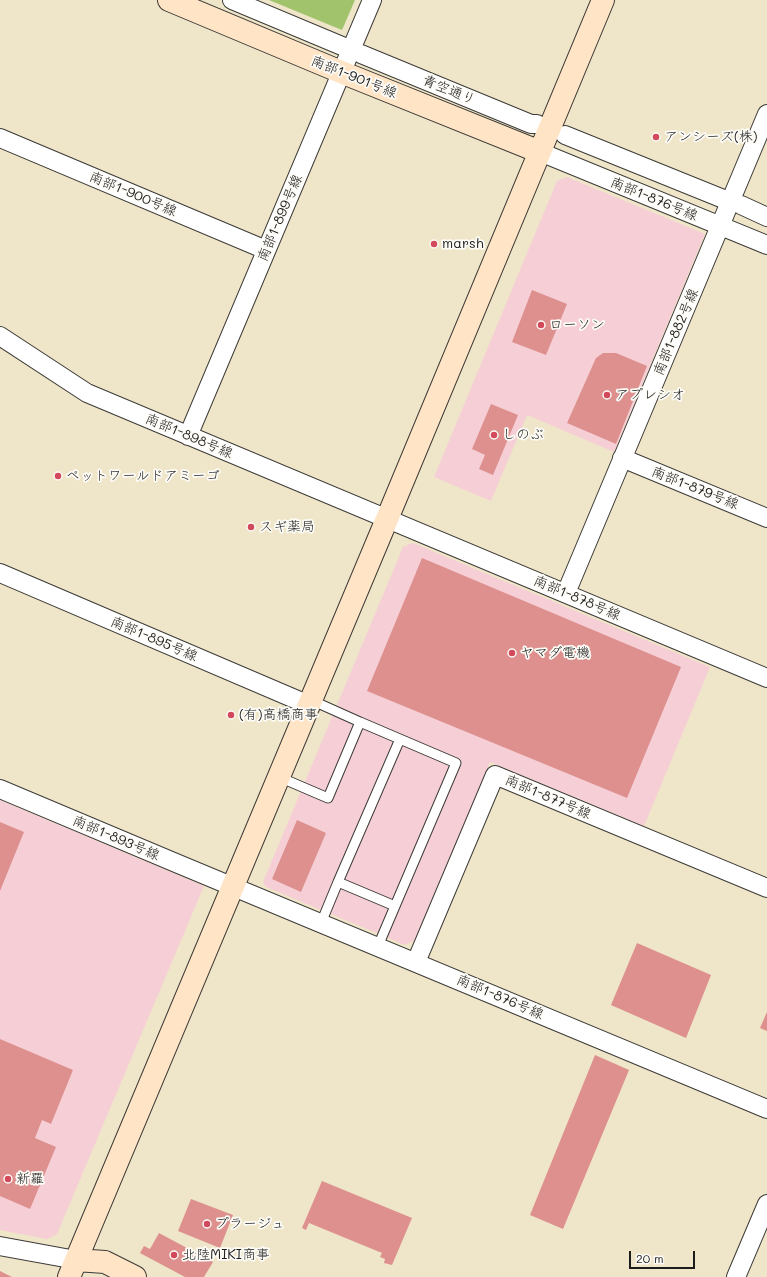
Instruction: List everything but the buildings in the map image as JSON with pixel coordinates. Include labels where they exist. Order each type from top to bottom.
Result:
[{"type":"street","name":"南部1-901号線","points":[[169,0],[341,72],[540,152]]},
{"type":"street","points":[[232,0],[342,46]]},
{"type":"street","name":"南部1-899号線","points":[[188,436],[372,0]]},
{"type":"street","points":[[72,1268],[279,777],[603,0]]},
{"type":"street","name":"青空通り","points":[[361,54],[531,124],[538,124]]},
{"type":"street","name":"南部1-882号線","points":[[566,593],[766,119]]},
{"type":"street","points":[[565,135],[721,198]]},
{"type":"street","name":"南部1-900号線","points":[[0,138],[266,250]]},
{"type":"street","name":"南部1-876号線","points":[[540,152],[767,246]]},
{"type":"street","points":[[740,205],[767,216]]},
{"type":"street","name":"南部1-898号線","points":[[0,336],[87,394],[387,519]]},
{"type":"street","name":"南部1-879号線","points":[[622,458],[767,518]]},
{"type":"street","name":"南部1-878号線","points":[[387,519],[767,678]]},
{"type":"street","name":"南部1-895号線","points":[[0,573],[310,702]]},
{"type":"street","name":"南部1-877号線","points":[[416,962],[495,775],[767,888]]},
{"type":"street","name":"南部1-893号線","points":[[0,789],[232,887]]},
{"type":"street","name":"南部1-876号線","points":[[232,887],[378,946],[767,1109]]},
{"type":"street","points":[[736,1277],[767,1204]]},
{"type":"street","points":[[0,1246],[72,1268],[105,1262],[135,1277]]},
{"type":"lane","points":[[310,702],[400,738],[456,763],[378,946]]},
{"type":"lane","points":[[279,777],[328,798],[360,722]]},
{"type":"lane","points":[[321,923],[400,738]]},
{"type":"lane","points":[[338,882],[395,906]]},
{"type":"shaded area","points":[[567,177],[705,234],[614,452],[527,415],[491,501],[434,477],[557,181]]},
{"type":"shaded area","points":[[413,543],[710,667],[644,826],[490,762],[414,941],[405,945],[266,887],[263,882],[403,547]]},
{"type":"shaded area","points":[[0,800],[204,886],[57,1234],[47,1239],[0,1230]]},
{"type":"green space","points":[[269,0],[355,0],[342,30]]},
{"type":"place","name":"アンシーズ(株)","points":[[656,137]]},
{"type":"place","name":"marsh","points":[[434,244]]},
{"type":"place","name":"ローソン","points":[[541,325]]},
{"type":"place","name":"アプレシオ","points":[[607,395]]},
{"type":"place","name":"しのぶ","points":[[494,435]]},
{"type":"place","name":"ペットワールドアミーゴ","points":[[58,476]]},
{"type":"place","name":"スギ薬局","points":[[251,527]]},
{"type":"place","name":"ヤマダ電機","points":[[512,653]]},
{"type":"place","name":"(有)高橋商事","points":[[231,715]]},
{"type":"place","name":"新羅","points":[[8,1179]]},
{"type":"place","name":"プラージュ","points":[[207,1224]]},
{"type":"place","name":"北陸MIKI商事","points":[[174,1255]]}]
